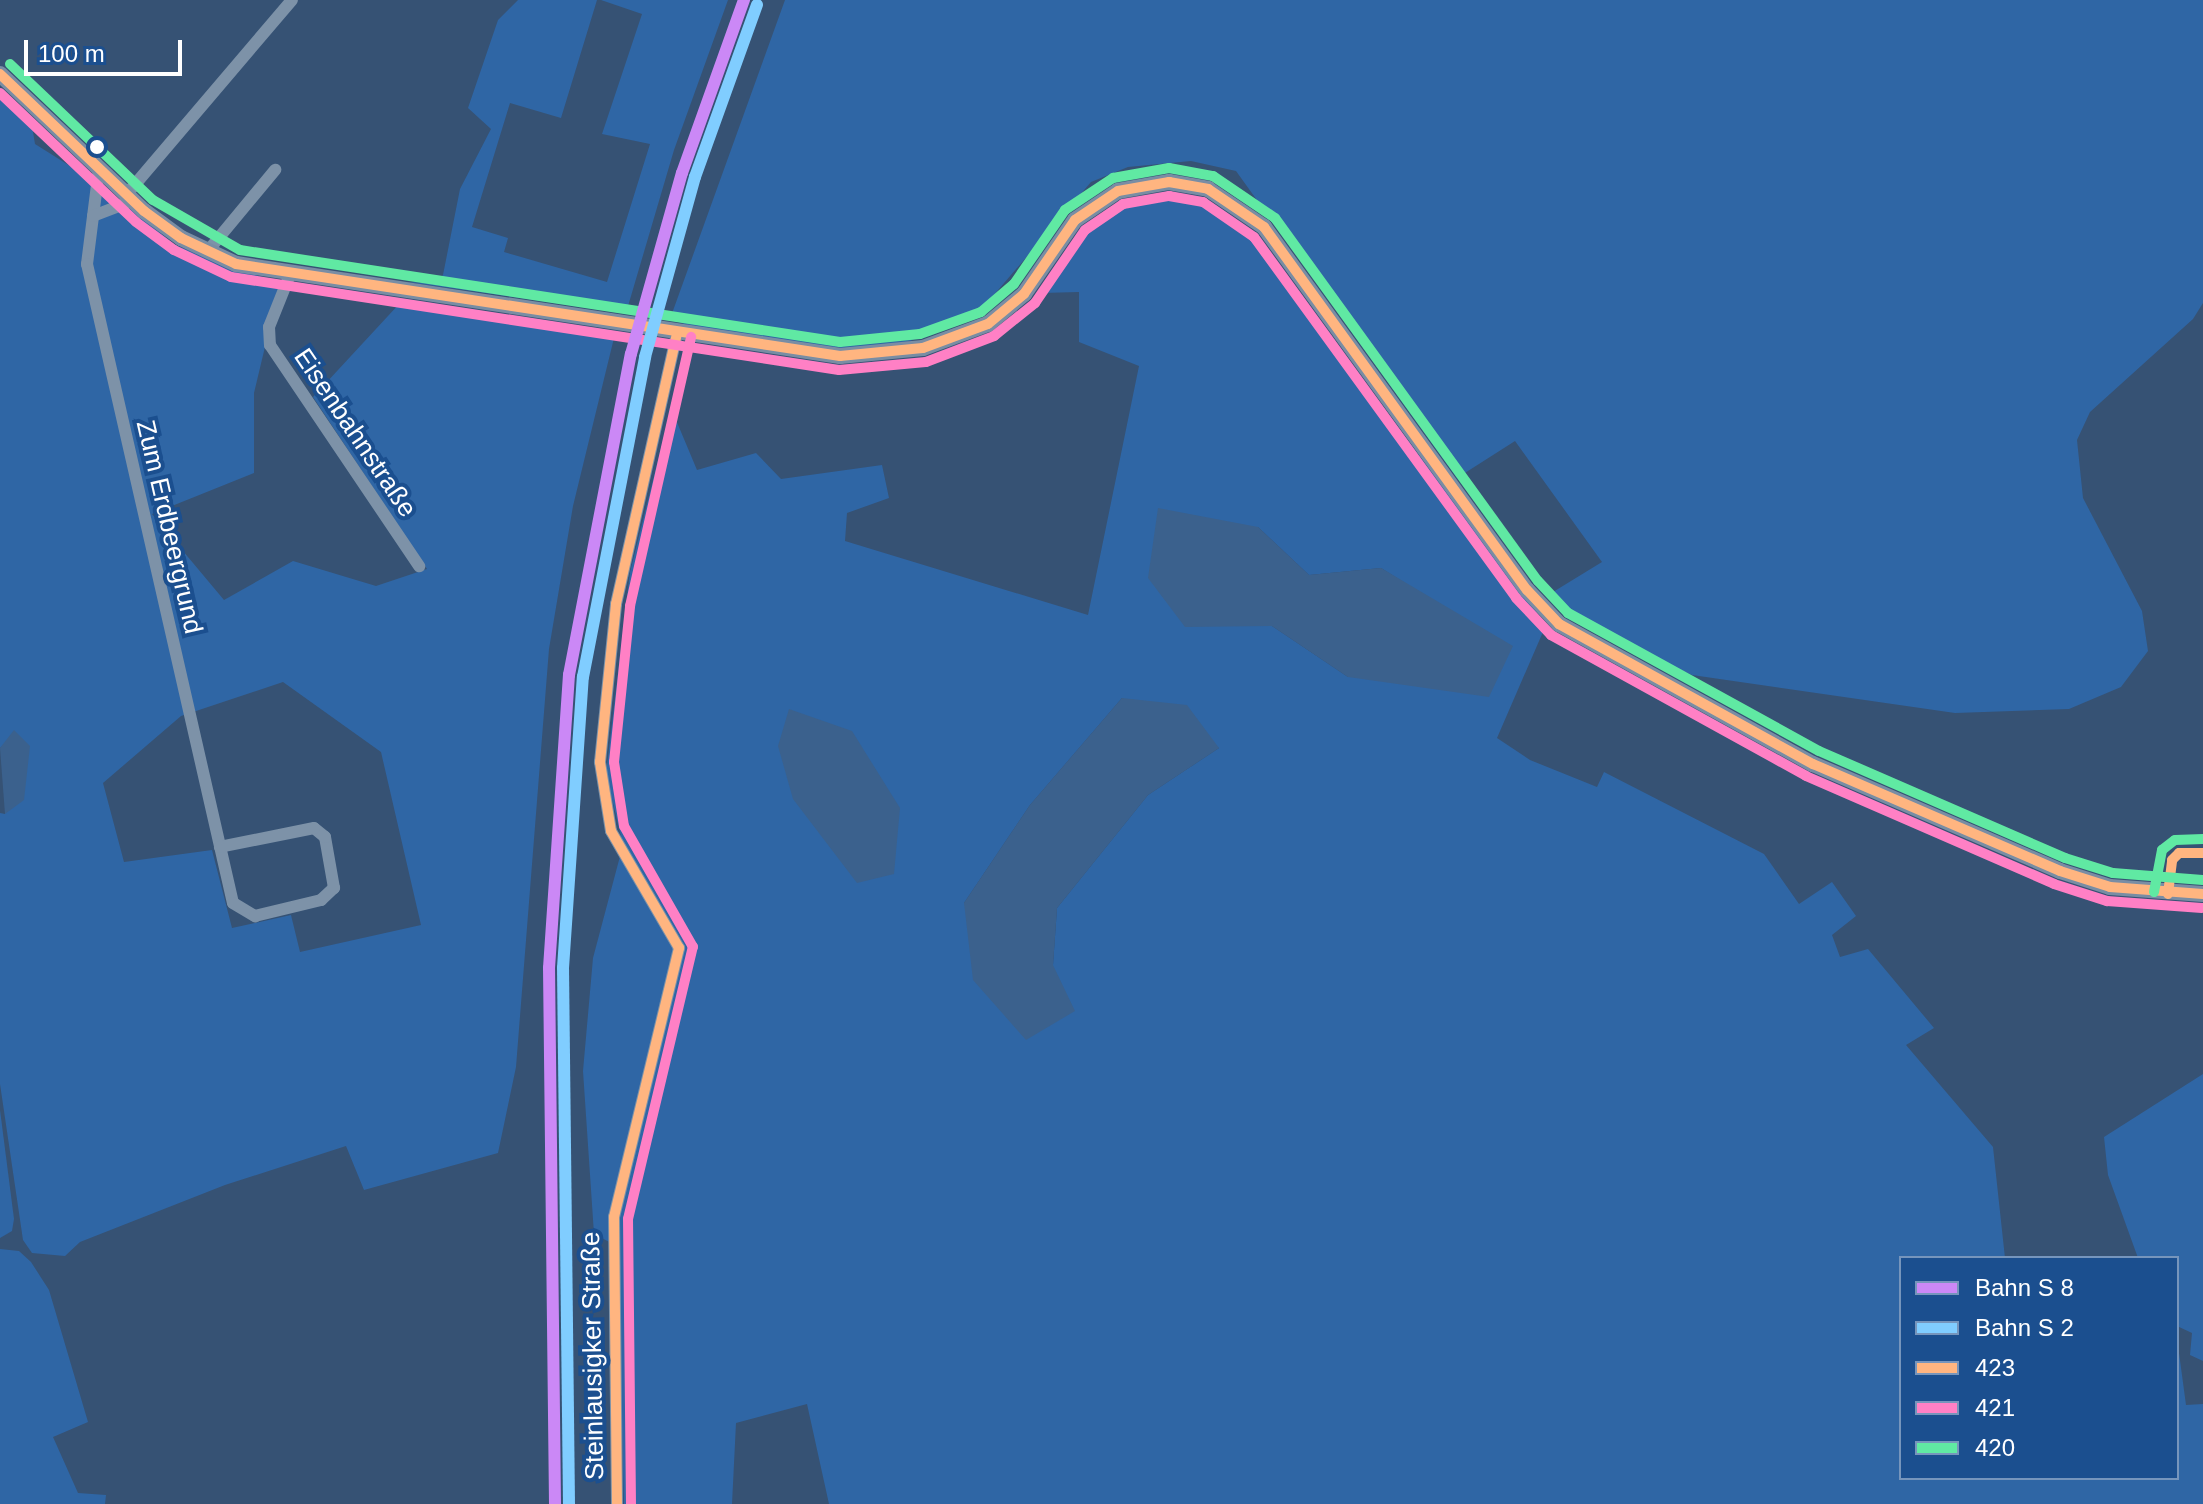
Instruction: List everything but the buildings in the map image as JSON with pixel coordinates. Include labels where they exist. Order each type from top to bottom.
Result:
[{"type":"main road","points":[[0,74],[129,198],[207,252],[289,277],[855,357],[944,343],[1014,304],[1066,230],[1106,197],[1156,182],[1208,189],[1264,227],[1544,611],[1703,704],[1836,774],[2069,875],[2131,890],[2203,894]]},
{"type":"street","points":[[93,216],[129,198],[292,0]]},
{"type":"street","name":"Zum Erdbeergrund","points":[[99,169],[87,264],[220,847],[233,903],[245,914],[321,900],[334,888],[325,837],[314,828],[220,847]]},
{"type":"street","points":[[207,252],[275,170]]},
{"type":"street","name":"Eisenbahnstraße","points":[[289,277],[269,327],[270,345],[419,566]]},
{"type":"street","name":"Steinlausigker Straße","points":[[617,1504],[611,1240],[670,974],[679,948],[675,932],[618,845],[599,782],[616,604],[677,334]]},
{"type":"shaded area","points":[[518,0],[597,0],[561,118],[510,103],[472,227],[508,238],[504,252],[607,282],[650,144],[602,134],[642,14],[601,0],[728,0],[674,150],[626,313],[407,282],[434,283],[443,275],[460,189],[491,129],[468,108],[498,20]]},
{"type":"shaded area","points":[[785,0],[2203,0],[2203,303],[2193,319],[2090,412],[2077,440],[2083,498],[2142,611],[2148,651],[2121,687],[2069,709],[1955,713],[1692,675],[1573,620],[1553,592],[1602,562],[1515,441],[1457,478],[1236,171],[1191,161],[1128,167],[1091,182],[980,311],[894,348],[863,351],[699,329],[670,319]]},
{"type":"shaded area","points":[[0,96],[32,126],[35,144],[105,188],[175,245],[280,284],[254,393],[254,473],[152,514],[224,600],[293,561],[376,586],[427,569],[313,397],[400,303],[614,338],[573,506],[549,649],[516,1067],[498,1153],[364,1190],[346,1146],[225,1185],[80,1242],[65,1256],[32,1253],[23,1240],[0,1084],[0,813],[5,814],[7,742],[0,748]],"holes":[[[283,682],[381,752],[421,925],[300,952],[291,915],[232,928],[212,850],[124,862],[103,783],[181,716]]]},
{"type":"shaded area","points":[[1157,196],[1205,200],[1252,232],[1546,625],[1497,738],[1530,760],[1597,787],[1604,772],[1764,854],[1799,904],[1832,882],[1856,916],[1832,935],[1840,957],[1868,949],[1934,1028],[1906,1045],[1993,1147],[2005,1256],[1899,1256],[1899,1480],[2179,1480],[2179,1353],[2186,1405],[2203,1404],[2203,1504],[829,1504],[807,1404],[736,1423],[732,1504],[624,1504],[617,1246],[594,1234],[583,1071],[593,958],[623,845],[606,774],[630,572],[671,408],[697,470],[756,453],[781,479],[882,465],[889,498],[847,513],[845,541],[1088,615],[1139,366],[1079,342],[1079,292],[1041,293],[1085,229],[1120,207]],"holes":[[[1258,527],[1309,575],[1381,568],[1413,588],[1348,677],[1272,626]],[[1122,698],[1219,748],[1148,795],[1057,908],[1053,965],[964,903],[1030,805]]]},
{"type":"shaded area","points":[[1158,508],[1258,527],[1309,575],[1381,568],[1513,646],[1489,697],[1348,677],[1272,626],[1185,627],[1148,578]]},
{"type":"shaded area","points":[[1122,698],[1187,705],[1219,748],[1148,795],[1057,908],[1053,965],[1075,1011],[1026,1040],[973,980],[964,903],[1030,805]]},
{"type":"shaded area","points":[[789,709],[852,731],[900,808],[894,874],[857,883],[793,799],[778,746]]},
{"type":"shaded area","points":[[14,730],[30,746],[24,800],[5,814],[0,748]]},
{"type":"shaded area","points":[[2203,1074],[2203,1361],[2190,1355],[2192,1333],[2179,1327],[2179,1256],[2137,1256],[2108,1175],[2104,1137]]},
{"type":"shaded area","points":[[0,1110],[14,1219],[12,1231],[0,1238]]},
{"type":"shaded area","points":[[0,1249],[19,1251],[31,1262],[49,1290],[88,1422],[53,1437],[78,1493],[106,1495],[105,1504],[0,1504]]},
{"type":"transit line","points":[[555,1504],[549,968],[569,675],[631,354],[682,173],[744,0]]},
{"type":"transit line","points":[[569,1504],[563,968],[583,677],[645,357],[695,177],[757,5]]},
{"type":"transit line","name":"420","points":[[10,64],[153,200],[240,250],[840,342],[920,334],[981,312],[1014,284],[1065,210],[1113,178],[1169,168],[1213,176],[1275,218],[1538,581],[1568,613],[1819,751],[2065,858],[2113,873],[2203,880]]},
{"type":"transit line","name":"423","points":[[0,74],[144,211],[181,238],[236,264],[840,356],[923,348],[988,324],[1024,294],[1075,220],[1118,191],[1169,182],[1208,189],[1264,227],[1527,590],[1559,624],[1813,764],[2060,871],[2110,887],[2203,894]]},
{"type":"transit line","name":"421","points":[[0,93],[136,222],[174,250],[231,277],[839,370],[926,362],[994,336],[1035,303],[1085,230],[1123,204],[1169,196],[1203,202],[1254,237],[1516,598],[1551,635],[1806,776],[2054,884],[2107,901],[2202,908]]},
{"type":"transit line","name":"423","points":[[617,1504],[614,1217],[679,948],[611,831],[600,762],[616,604],[677,334]]},
{"type":"transit line","name":"421","points":[[631,1504],[628,1219],[693,947],[624,826],[614,762],[630,606],[691,337]]},
{"type":"transit line","name":"420","points":[[2154,892],[2162,850],[2175,840],[2203,839]]},
{"type":"transit line","name":"423","points":[[2168,894],[2172,860],[2179,853],[2203,853]]}]
